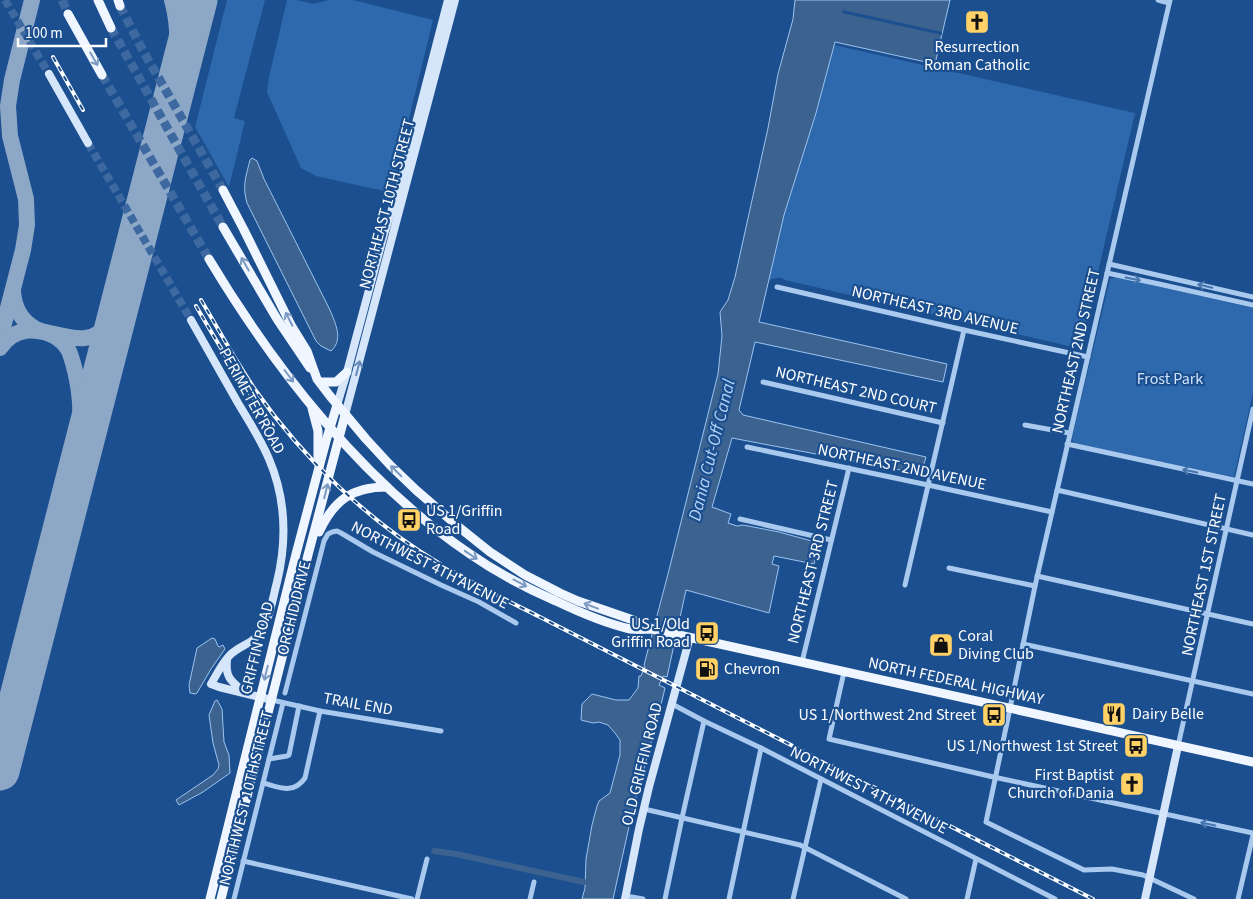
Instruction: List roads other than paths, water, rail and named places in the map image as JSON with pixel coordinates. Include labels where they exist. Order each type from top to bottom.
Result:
[{"type":"main road","points":[[98,0],[111,28]]},
{"type":"main road","points":[[68,14],[102,75]]},
{"type":"main road","points":[[223,190],[291,325],[307,351],[319,381],[336,382],[347,372]]},
{"type":"main road","name":"NORTH FEDERAL HIGHWAY","points":[[223,227],[277,319],[319,381],[366,439],[416,490],[455,524],[507,564],[525,575],[560,593],[652,629]]},
{"type":"main road","name":"NORTH FEDERAL HIGHWAY","points":[[209,259],[254,330],[312,405],[339,437],[387,487],[416,514],[456,545],[498,572],[543,595],[580,612],[632,629],[652,629],[1253,762]]},
{"type":"main road","points":[[312,405],[318,431],[318,467]]},
{"type":"main road","name":"GRIFFIN ROAD","points":[[210,899],[318,467],[337,405]]},
{"type":"main road","name":"GRIFFIN ROAD","points":[[222,899],[308,554],[345,415]]},
{"type":"main road","points":[[308,554],[326,517],[348,495],[372,487],[387,487]]},
{"type":"street","name":"NORTHEAST 10TH STREET","points":[[345,415],[412,152],[448,0]]},
{"type":"street","name":"NORTHEAST 10TH STREET","points":[[337,405],[374,270],[412,152],[454,0]]},
{"type":"street","points":[[1158,0],[1169,1]]},
{"type":"street","name":"NORTHEAST 2ND STREET","points":[[1150,877],[1112,869],[1084,870],[986,822],[1035,586],[1169,1]]},
{"type":"street","points":[[444,16],[447,30]]},
{"type":"street","points":[[49,74],[88,143]]},
{"type":"street","points":[[1109,264],[1253,297]]},
{"type":"street","points":[[1107,273],[1253,305]]},
{"type":"street","name":"NORTHEAST 3RD AVENUE","points":[[777,287],[1088,356]]},
{"type":"street","name":"PERIMETER ROAD","points":[[191,320],[264,448],[274,473],[283,512],[284,538],[282,560],[263,629],[250,643],[228,658],[211,684],[272,700]]},
{"type":"street","points":[[905,585],[964,330]]},
{"type":"street","name":"NORTHEAST 2ND COURT","points":[[763,382],[943,423]]},
{"type":"street","name":"NORTHEAST 1ST STREET","points":[[1178,746],[1253,409]]},
{"type":"street","points":[[1025,424],[1069,434]]},
{"type":"street","points":[[1067,444],[1253,484]]},
{"type":"street","name":"NORTHEAST 2ND AVENUE","points":[[747,447],[1052,512]]},
{"type":"street","name":"NORTHEAST 3RD STREET","points":[[802,662],[849,468]]},
{"type":"street","points":[[1057,490],[1253,535]]},
{"type":"street","points":[[740,519],[831,540]]},
{"type":"street","name":"NORTHWEST 4TH AVENUE","points":[[332,532],[337,531],[373,552],[479,602],[516,623]]},
{"type":"street","name":"ORCHID DRIVE","points":[[285,693],[324,541],[328,534],[332,532]]},
{"type":"street","points":[[498,572],[507,564]]},
{"type":"street","points":[[949,568],[1035,586]]},
{"type":"street","points":[[1038,576],[1253,624]]},
{"type":"street","name":"OLD GRIFFIN ROAD","points":[[626,897],[644,809],[690,638]]},
{"type":"street","points":[[1023,644],[1253,694]]},
{"type":"street","name":"PERIMETER ROAD","points":[[228,658],[226,668],[228,677],[247,694]]},
{"type":"street","points":[[844,672],[829,739],[996,778],[1253,834],[1238,899]]},
{"type":"street","name":"TRAIL END","points":[[272,700],[441,731]]},
{"type":"street","name":"NORTHWEST 10TH STREET","points":[[234,899],[283,703]]},
{"type":"street","name":"NORTHWEST 4TH AVENUE","points":[[672,704],[1055,899]]},
{"type":"street","points":[[269,759],[289,755],[299,706]]},
{"type":"street","points":[[263,783],[286,789],[292,789],[301,784],[305,778],[320,710]]},
{"type":"street","points":[[665,899],[704,721]]},
{"type":"street","points":[[1145,899],[1178,746]]},
{"type":"street","points":[[729,899],[761,748]]},
{"type":"street","points":[[793,899],[821,779]]},
{"type":"street","points":[[644,809],[796,844],[906,899]]},
{"type":"street","points":[[417,899],[427,859]]},
{"type":"street","points":[[967,899],[976,859]]},
{"type":"street","points":[[243,861],[412,899]]},
{"type":"street","points":[[1150,877],[1194,899]]},
{"type":"street","points":[[530,899],[534,882]]},
{"type":"street","points":[[626,897],[643,899]]},
{"type":"water","name":"Dania Cut-Off Canal","points":[[795,0],[950,0],[935,64],[835,42],[816,113],[784,215],[759,322],[947,364],[943,382],[755,342],[739,410],[743,415],[926,457],[921,474],[732,438],[712,507],[731,514],[728,523],[779,532],[819,543],[814,564],[774,556],[772,564],[779,566],[769,613],[686,590],[667,677],[663,676],[659,685],[665,688],[632,813],[613,899],[582,899],[592,825],[599,801],[610,793],[620,755],[620,740],[608,725],[581,720],[582,704],[592,694],[616,700],[629,700],[638,688],[639,676],[641,676],[645,666],[718,374],[722,336],[720,312],[728,300],[735,277],[778,74],[793,19]]},
{"type":"water","points":[[252,158],[257,161],[264,179],[330,310],[338,336],[335,346],[331,351],[316,341],[247,203],[245,181]]},
{"type":"water","points":[[212,638],[215,639],[219,647],[223,645],[225,649],[197,693],[190,693],[189,685],[197,648]]},
{"type":"water","points":[[217,700],[222,709],[224,742],[229,755],[230,773],[203,792],[179,805],[176,800],[213,775],[218,769],[219,765],[213,743],[209,715]]},
{"type":"waterway","points":[[434,851],[456,854],[584,882]]},
{"type":"tunnel","points":[[5,0],[49,74]]},
{"type":"tunnel","points":[[62,0],[68,14]]},
{"type":"tunnel","points":[[120,6],[142,49],[223,190]]},
{"type":"tunnel","points":[[111,28],[223,227]]},
{"type":"tunnel","points":[[102,75],[209,259]]},
{"type":"tunnel","points":[[88,143],[191,320]]},
{"type":"railway","points":[[53,57],[83,110]]},
{"type":"railway","points":[[201,300],[256,391],[294,440],[361,507],[411,545],[487,590],[1093,899]]},
{"type":"railway","points":[[196,306],[242,382],[273,426]]},
{"type":"place","name":"Resurrection Roman Catholic","points":[[977,22]]},
{"type":"place","name":"US 1/Griffin Road","points":[[409,520]]},
{"type":"place","name":"US 1/Old Griffin Road","points":[[707,633]]},
{"type":"place","name":"Coral Diving Club","points":[[941,645]]},
{"type":"place","name":"Chevron","points":[[707,669]]},
{"type":"place","name":"Dairy Belle","points":[[1114,714]]},
{"type":"place","name":"US 1/Northwest 2nd Street","points":[[994,715]]},
{"type":"place","name":"US 1/Northwest 1st Street","points":[[1136,746]]},
{"type":"place","name":"First Baptist Church of Dania","points":[[1132,784]]},
{"type":"park label","name":"Frost Park","points":[[1170,379]]}]
